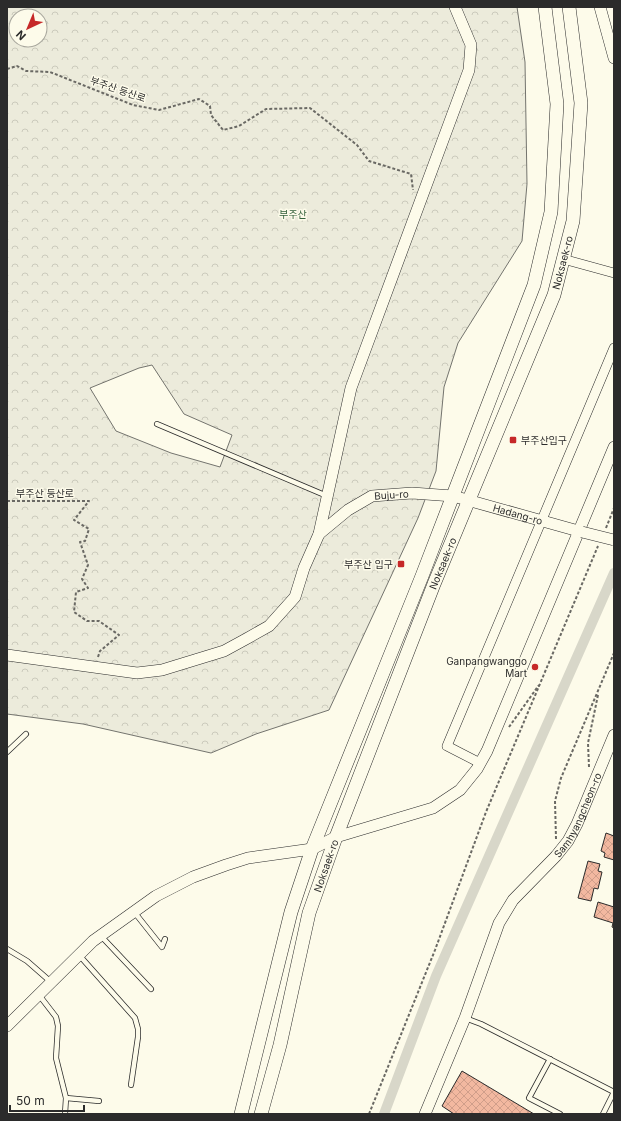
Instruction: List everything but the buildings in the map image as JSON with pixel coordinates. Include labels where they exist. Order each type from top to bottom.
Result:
[{"type":"main road","name":"Noksaek-ro","points":[[242,1114],[291,912],[312,849],[453,496],[534,285],[551,212],[557,104],[545,7]]},
{"type":"main road","name":"Noksaek-ro","points":[[261,1114],[280,1045],[309,913],[336,837],[434,584],[554,295],[573,221],[581,103],[569,7]]},
{"type":"street","points":[[7,655],[96,666],[137,673],[162,670],[224,651],[270,626],[295,597],[304,568],[319,534],[351,388],[469,70],[471,45],[455,7]]},
{"type":"street","points":[[600,7],[614,58]]},
{"type":"street","points":[[563,259],[614,273]]},
{"type":"street","points":[[480,763],[447,746],[614,348]]},
{"type":"street","points":[[7,1026],[100,935],[156,896],[194,877],[248,858],[312,849],[336,837],[433,808],[460,790],[480,763],[580,531],[614,447]]},
{"type":"street","name":"Buju-ro","points":[[319,534],[348,510],[372,496],[412,493],[453,496]]},
{"type":"street","name":"Hadang-ro","points":[[453,496],[469,502],[614,540]]},
{"type":"street","name":"Samhyangcheon-ro","points":[[427,1113],[465,1018],[499,923],[513,900],[556,856],[577,824],[614,735]]},
{"type":"lane","points":[[157,424],[327,496]]},
{"type":"lane","points":[[7,752],[26,734]]},
{"type":"lane","points":[[133,911],[162,947],[165,939]]},
{"type":"lane","points":[[100,935],[151,989]]},
{"type":"lane","points":[[7,949],[27,961],[51,982]]},
{"type":"lane","points":[[79,955],[135,1018],[138,1029],[138,1037],[131,1085]]},
{"type":"lane","points":[[38,995],[56,1017],[58,1026],[56,1058],[66,1098],[64,1114]]},
{"type":"lane","points":[[465,1018],[614,1092],[603,1114]]},
{"type":"lane","points":[[550,1059],[529,1098],[560,1114]]},
{"type":"lane","points":[[66,1098],[99,1101]]},
{"type":"path","name":"부주산 등산로","points":[[7,69],[17,66],[26,71],[50,72],[134,105],[159,110],[199,98],[210,106],[211,115],[223,130],[238,126],[266,109],[310,108],[357,145],[369,160],[411,174],[413,189],[412,196]]},
{"type":"path","name":"부주산 등산로","points":[[7,502],[89,501],[74,520],[89,529],[85,542],[80,542],[88,565],[82,579],[88,588],[76,592],[74,612],[87,621],[99,621],[119,635],[100,651],[96,666]]},
{"type":"path","points":[[605,530],[614,508]]},
{"type":"path","points":[[369,1114],[434,950],[486,812],[599,545]]},
{"type":"path","points":[[556,856],[555,801],[561,778],[614,653]]},
{"type":"path","points":[[505,730],[542,680]]},
{"type":"path","points":[[589,771],[588,743],[599,689]]},
{"type":"green space","name":"부주산","points":[[7,7],[517,7],[525,62],[527,184],[522,241],[458,343],[444,387],[436,471],[418,518],[329,710],[256,734],[211,753],[83,724],[7,714]],"holes":[[[152,365],[184,414],[232,435],[220,467],[171,453],[116,431],[90,388],[139,368]]]},
{"type":"waterway","points":[[384,1114],[436,976],[614,573]]},
{"type":"place","name":"부주산입구","points":[[513,440]]},
{"type":"place","name":"부주산 입구","points":[[401,564]]},
{"type":"place","name":"Ganpangwanggo Mart","points":[[535,667]]}]
